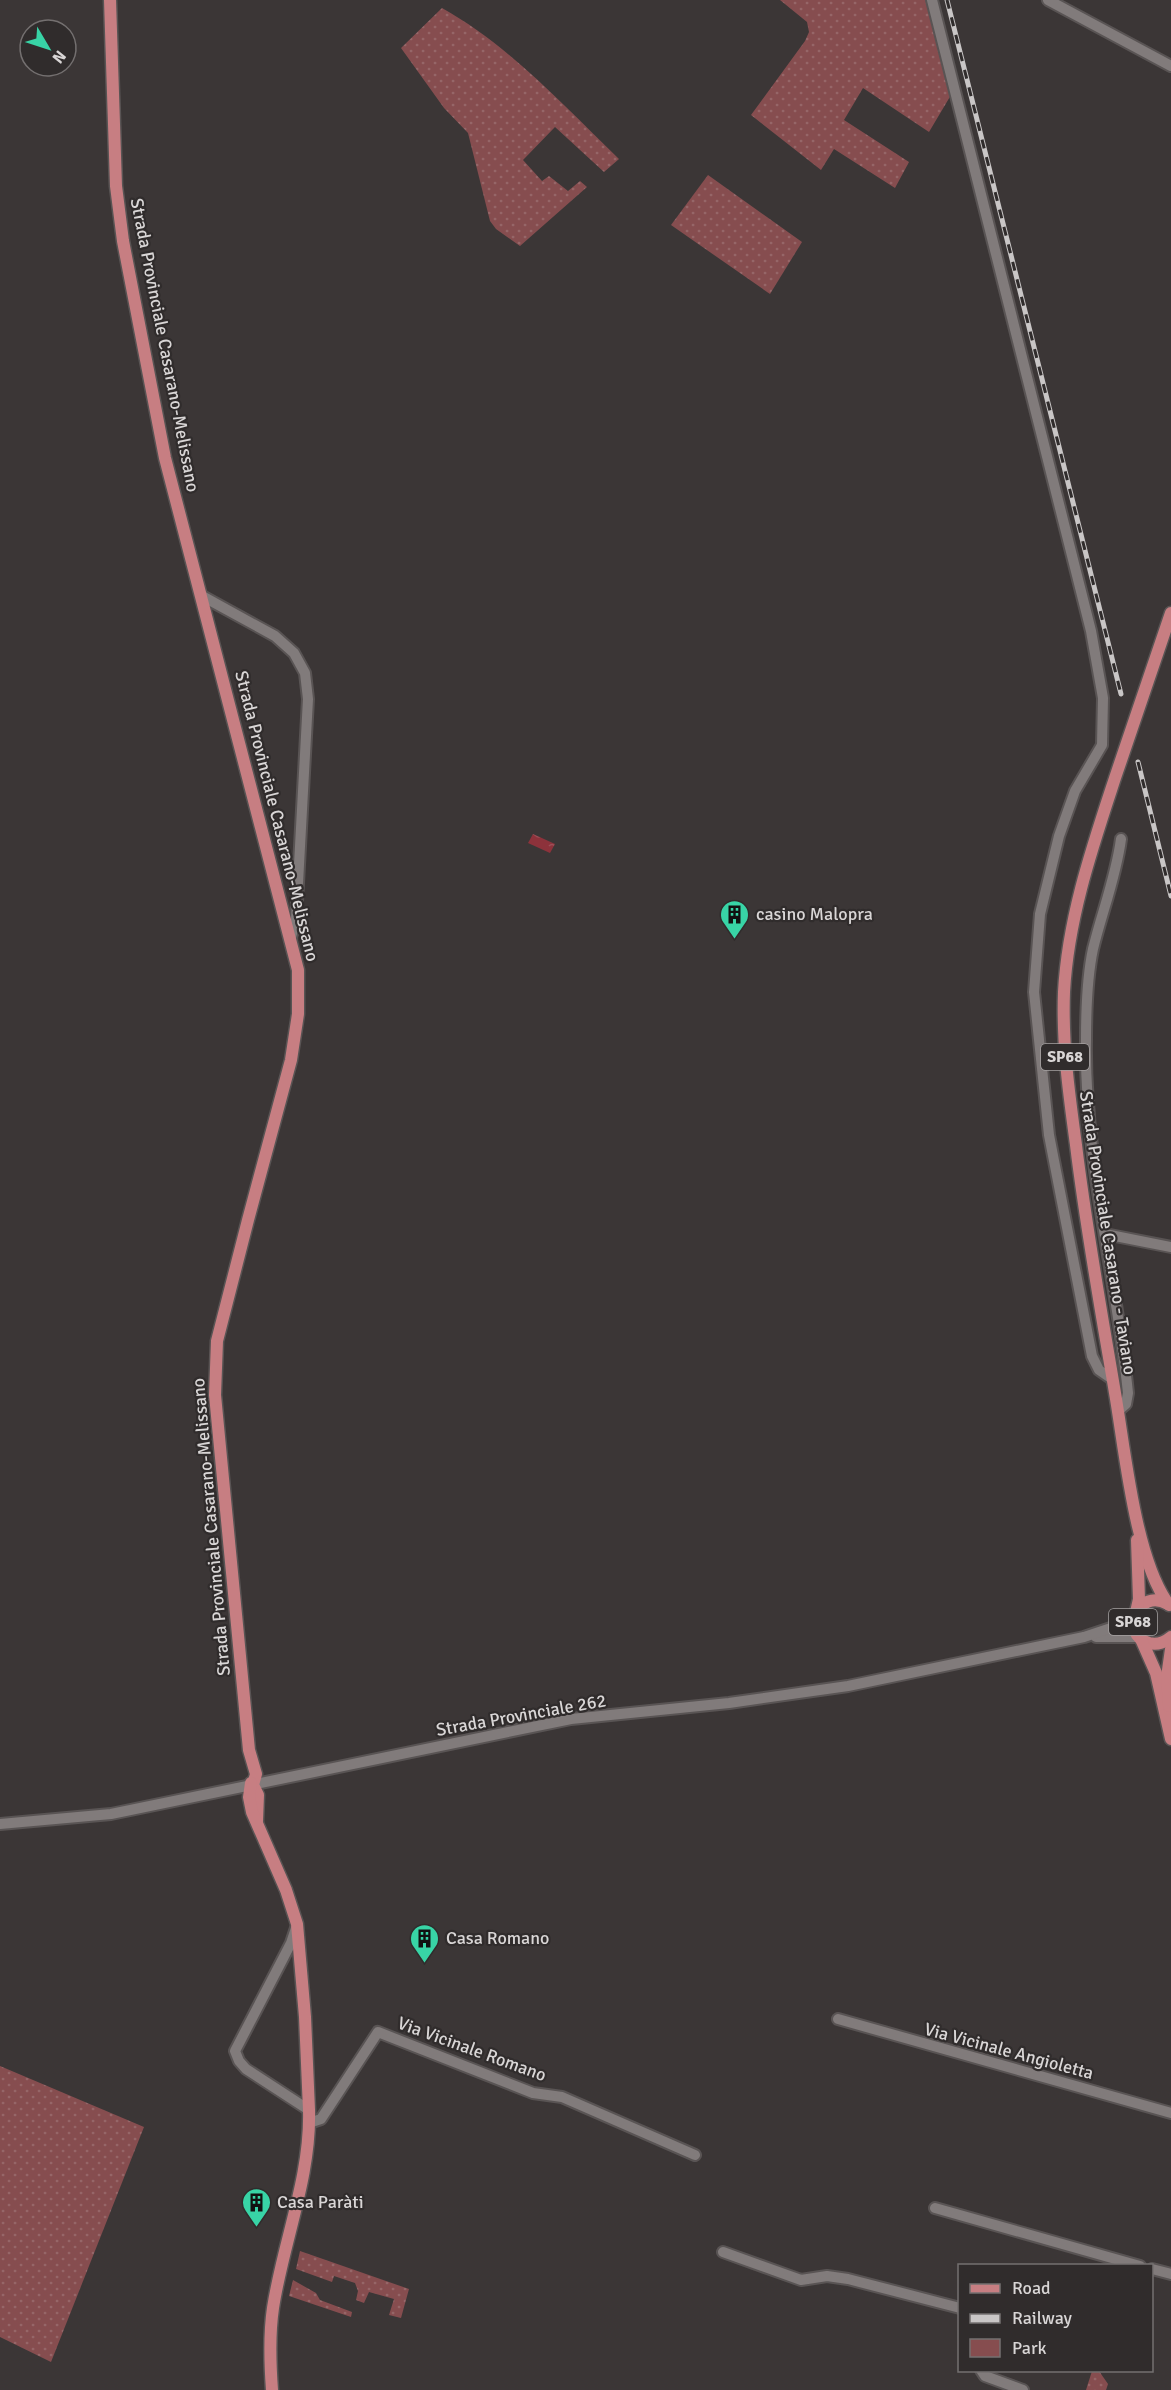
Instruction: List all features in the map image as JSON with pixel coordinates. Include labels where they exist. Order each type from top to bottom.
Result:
[{"type":"main road","name":"Strada Provinciale Casarano-Melissano","points":[[110,0],[116,186],[123,242],[165,458],[298,970],[298,1014],[291,1060],[217,1341],[214,1395],[249,1750],[248,1777],[253,1785],[249,1797],[264,1844],[286,1890],[297,1924],[305,2018],[309,2123],[301,2187],[273,2308],[270,2358],[272,2390]]},
{"type":"main road","name":"Strada Provinciale Casarano - Taviano","points":[[1170,1606],[1159,1592],[1152,1576],[1135,1512],[1112,1379],[1084,1209],[1065,1062],[1064,991],[1073,926],[1088,859],[1171,613]]},
{"type":"main road","name":"Strada Provinciale Casarano - Taviano","points":[[1135,1512],[1139,1599],[1134,1627],[1156,1673],[1171,1739]]},
{"type":"main road","name":"Strada Provinciale Casarano - Taviano","points":[[1135,1614],[1139,1606],[1150,1600],[1157,1600],[1170,1606]]},
{"type":"main road","name":"SP68","points":[[1140,1638],[1155,1644],[1171,1636]]},
{"type":"main road","name":"SP68","points":[[1171,1649],[1167,1677],[1171,1729]]},
{"type":"street","points":[[932,0],[1091,632],[1103,698],[1102,745],[1075,790],[1059,836],[1040,914],[1034,992],[1049,1135],[1092,1356],[1099,1370],[1112,1379]]},
{"type":"street","points":[[1048,0],[1171,66]]},
{"type":"street","points":[[202,596],[275,636],[294,653],[305,673],[308,699],[306,746],[296,920],[290,940]]},
{"type":"street","points":[[1118,1411],[1126,1404],[1128,1392],[1087,1088],[1086,1039],[1093,951],[1116,872],[1121,839]]},
{"type":"street","points":[[1105,1234],[1171,1247]]},
{"type":"street","points":[[1084,1637],[1123,1624],[1135,1614]]},
{"type":"street","points":[[1084,1637],[1140,1638]]},
{"type":"street","name":"Strada Provinciale 262","points":[[0,1824],[111,1814],[572,1719],[729,1703],[848,1686],[1084,1637]]},
{"type":"street","points":[[297,1924],[291,1943],[235,2051],[239,2061],[246,2068],[309,2109]]},
{"type":"street","name":"Via Vicinale Angioletta","points":[[838,2019],[1171,2113]]},
{"type":"street","name":"Via Vicinale Romano","points":[[309,2123],[321,2119],[378,2032],[533,2093],[562,2097],[695,2155]]},
{"type":"street","points":[[935,2208],[1136,2264]]},
{"type":"street","points":[[723,2252],[801,2280],[827,2276],[848,2279],[958,2307]]},
{"type":"street","points":[[1153,2269],[1171,2274]]},
{"type":"street","points":[[982,2372],[985,2376],[1023,2390]]},
{"type":"green space","points":[[780,0],[928,0],[951,95],[929,132],[863,88],[844,120],[909,162],[895,188],[834,149],[821,170],[751,115],[805,41],[809,32],[807,22]]},
{"type":"green space","points":[[442,8],[491,40],[557,98],[619,159],[604,172],[555,127],[523,160],[542,181],[549,176],[568,191],[580,181],[587,187],[520,246],[496,229],[490,221],[468,133],[444,108],[401,48]]},
{"type":"green space","points":[[708,175],[802,242],[770,294],[671,225]]},
{"type":"green space","points":[[0,2066],[144,2127],[51,2362],[0,2337]]},
{"type":"green space","points":[[300,2251],[409,2289],[401,2318],[389,2315],[394,2299],[369,2292],[364,2303],[356,2300],[358,2291],[355,2283],[334,2276],[332,2282],[296,2269]]},
{"type":"green space","points":[[293,2280],[316,2293],[320,2300],[352,2312],[351,2317],[289,2296]]},
{"type":"green space","points":[[1092,2372],[1100,2372],[1108,2384],[1106,2390],[1086,2390]]},
{"type":"water","points":[[533,834],[555,844],[550,853],[528,843]]},
{"type":"railway","points":[[947,0],[1121,694]]},
{"type":"railway","points":[[1138,762],[1171,896]]},
{"type":"place","name":"casino Malopra","points":[[735,940]]},
{"type":"place","name":"Casa Romano","points":[[425,1964]]},
{"type":"place","name":"Casa Paràti","points":[[256,2228]]}]
